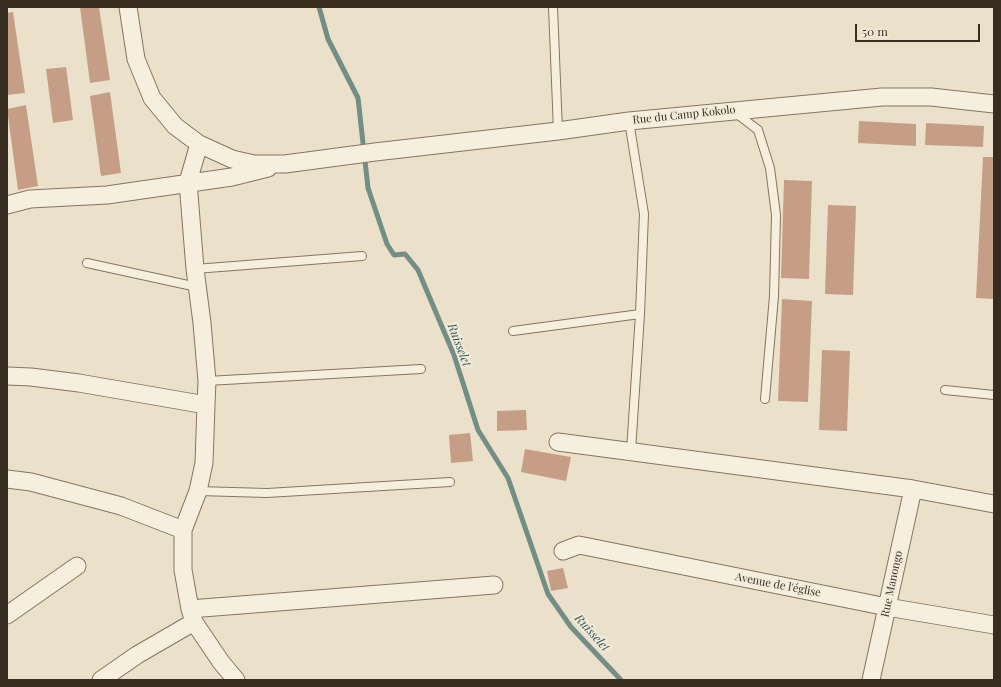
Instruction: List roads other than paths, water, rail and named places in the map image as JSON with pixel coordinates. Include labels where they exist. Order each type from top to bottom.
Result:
[{"type":"street","points":[[128,7],[136,59],[152,98],[175,126],[199,144],[232,159],[254,164],[286,164]]},
{"type":"street","name":"Rue du Camp Kokolo","points":[[286,164],[629,121],[882,97],[931,97],[994,104]]},
{"type":"street","points":[[199,144],[188,182],[195,269],[207,381],[204,463],[198,491],[183,530],[183,570],[192,616],[221,662],[236,680]]},
{"type":"street","points":[[7,204],[30,199],[108,195],[188,182],[232,177],[286,164]]},
{"type":"street","points":[[7,376],[31,377],[79,383],[206,405]]},
{"type":"street","points":[[558,442],[913,489],[994,504]]},
{"type":"street","points":[[7,479],[31,482],[122,506],[183,530]]},
{"type":"street","name":"Rue Manongo","points":[[871,680],[913,489]]},
{"type":"street","name":"Avenue de l'église","points":[[562,551],[579,545],[887,607],[994,625]]},
{"type":"street","points":[[7,615],[77,566]]},
{"type":"street","points":[[101,680],[192,616],[494,585]]},
{"type":"lane","points":[[553,7],[558,131]]},
{"type":"lane","points":[[733,110],[758,130],[770,168],[776,215],[774,296],[765,399]]},
{"type":"lane","points":[[629,121],[644,214],[640,314],[631,451]]},
{"type":"lane","points":[[195,269],[362,256]]},
{"type":"lane","points":[[87,263],[197,287]]},
{"type":"lane","points":[[513,331],[640,314]]},
{"type":"lane","points":[[207,381],[421,369]]},
{"type":"lane","points":[[945,390],[994,395]]},
{"type":"lane","points":[[198,491],[267,493],[450,482]]},
{"type":"waterway","name":"Ruisselet","points":[[319,7],[328,39],[358,98],[368,188],[387,244],[394,255],[405,254],[418,270],[454,355],[478,430],[508,478],[548,594],[571,627],[621,680]]}]
